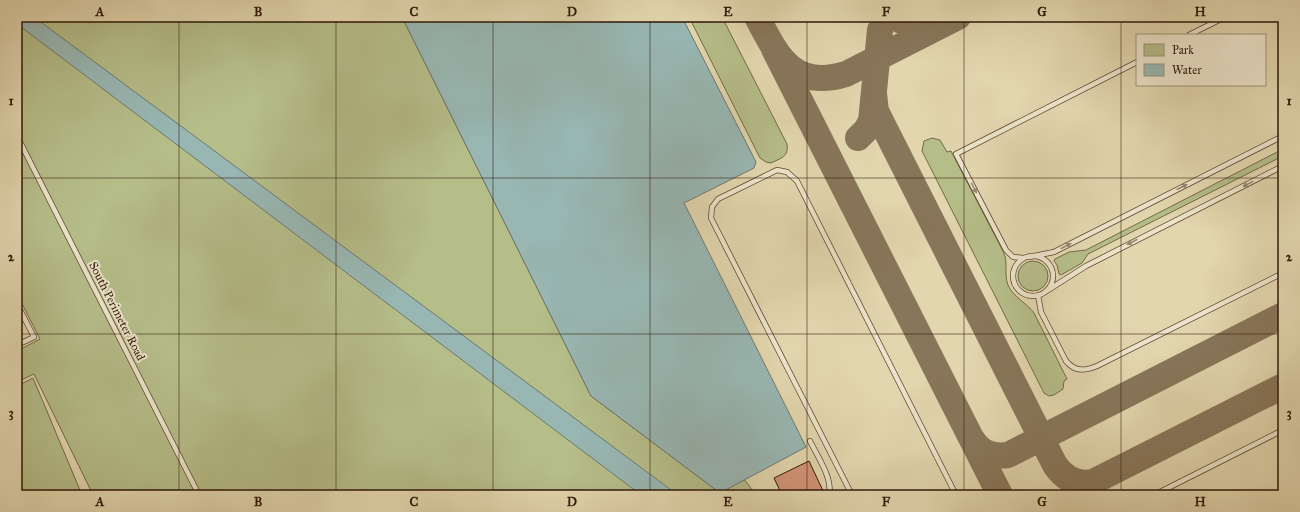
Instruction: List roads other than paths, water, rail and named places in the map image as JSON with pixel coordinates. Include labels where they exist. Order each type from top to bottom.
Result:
[{"type":"lane","points":[[1191,34],[1225,17]]},
{"type":"lane","points":[[1278,17],[1283,26]]},
{"type":"lane","points":[[1045,292],[1052,281],[1053,274],[1047,262],[1036,256],[1013,257],[1006,250],[956,154],[1136,63]]},
{"type":"lane","name":"South Perimeter Road","points":[[17,136],[199,495]]},
{"type":"lane","points":[[1283,136],[1054,252],[1026,257],[1015,267],[1013,279],[1015,285],[1019,291],[1032,296],[1045,292],[1086,266],[1283,166]]},
{"type":"lane","points":[[852,495],[711,218],[712,206],[718,199],[777,170],[787,172],[797,181],[956,495]]},
{"type":"lane","points":[[1038,295],[1041,312],[1066,361],[1070,366],[1077,370],[1090,370],[1283,273]]},
{"type":"lane","points":[[17,304],[34,337],[17,345]]},
{"type":"lane","points":[[1154,495],[1283,430]]},
{"type":"lane","points":[[810,441],[828,478],[830,488],[829,495]]},
{"type":"water","points":[[17,17],[34,17],[678,495],[641,495],[17,24]]},
{"type":"water","points":[[402,17],[682,17],[756,162],[754,168],[684,203],[806,447],[720,493],[591,396]]}]
